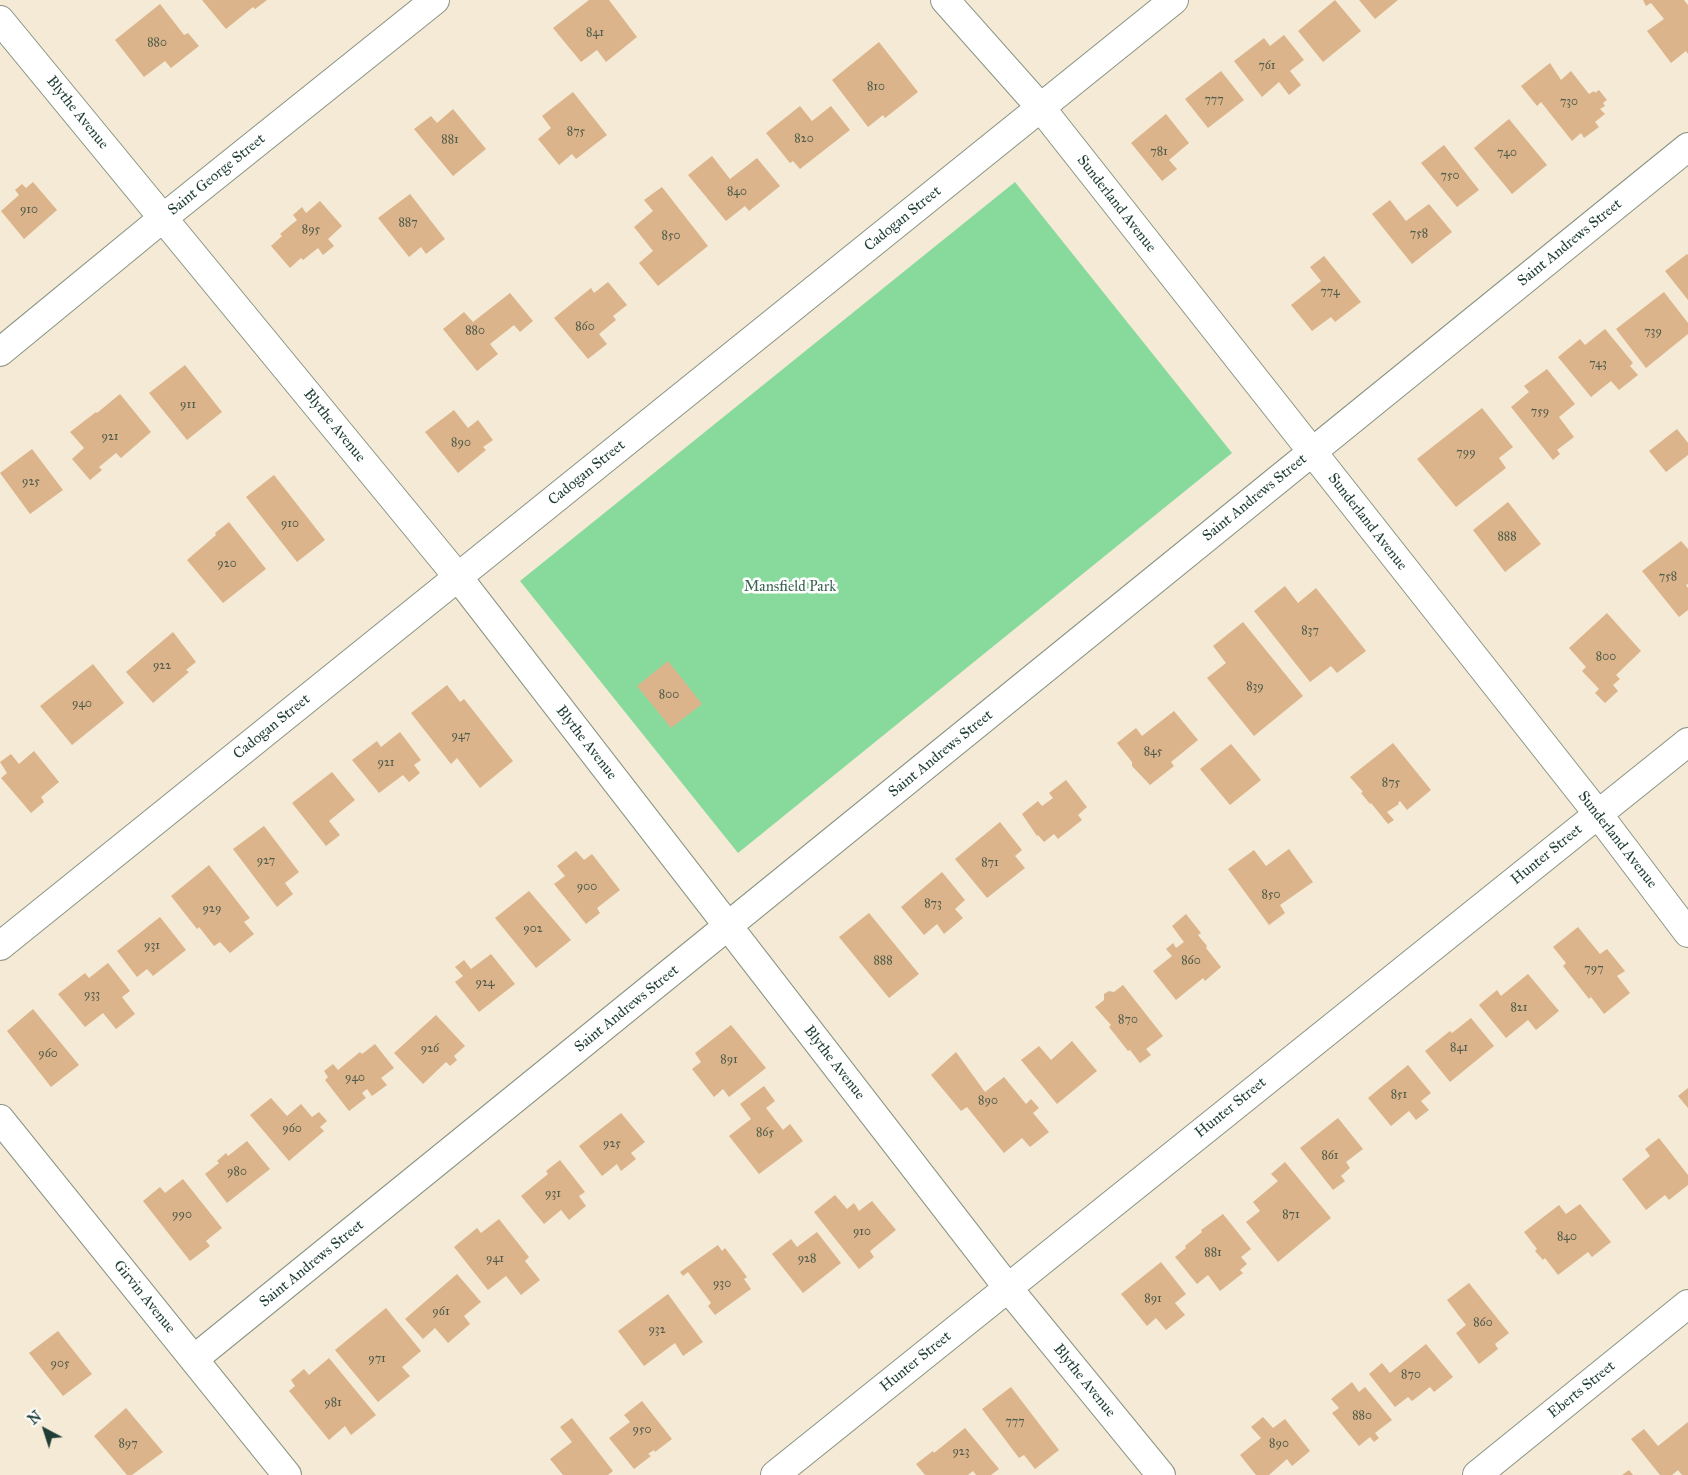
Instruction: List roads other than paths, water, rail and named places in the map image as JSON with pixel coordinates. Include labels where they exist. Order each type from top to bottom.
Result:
[{"type":"street","name":"Saint George Street","points":[[0,352],[163,218],[435,0]]},
{"type":"street","name":"Sunderland Avenue","points":[[945,0],[1041,108],[1598,814],[1688,933]]},
{"type":"street","name":"Cadogan Street","points":[[0,946],[1174,0]]},
{"type":"street","name":"Blythe Avenue","points":[[0,20],[458,577],[1008,1288],[1161,1475]]},
{"type":"street","name":"Saint Andrews Street","points":[[194,1360],[1688,147]]},
{"type":"street","name":"Hunter Street","points":[[775,1475],[1688,742]]},
{"type":"street","name":"Girvin Avenue","points":[[0,1119],[288,1475]]},
{"type":"street","name":"Eberts Street","points":[[1477,1475],[1688,1304]]},
{"type":"park label","name":"Mansfield Park","points":[[790,587]]}]
